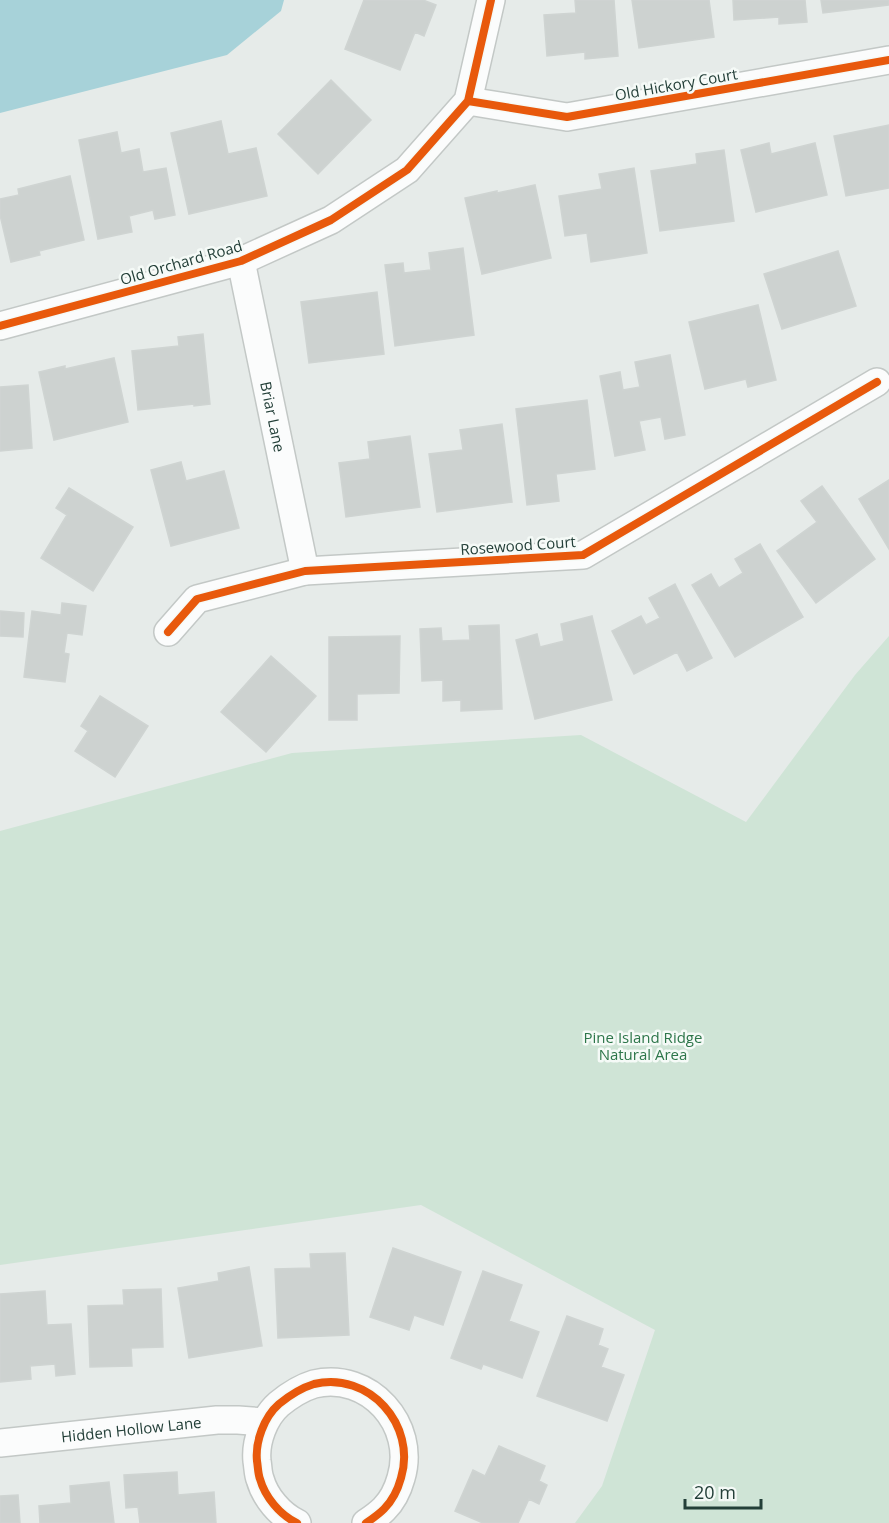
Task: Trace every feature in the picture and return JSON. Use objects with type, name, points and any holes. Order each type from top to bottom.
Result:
[{"type":"street","name":"Old Orchard Road","points":[[0,326],[241,261],[331,220],[407,170],[468,101],[491,0]]},
{"type":"street","name":"Old Hickory Court","points":[[468,101],[567,117],[889,60]]},
{"type":"street","name":"Briar Lane","points":[[241,261],[305,572]]},
{"type":"street","name":"Rosewood Court","points":[[168,632],[197,599],[305,572],[583,555],[877,382]]},
{"type":"street","points":[[297,1523],[289,1520],[271,1502],[259,1479],[256,1453],[264,1422],[275,1407],[293,1392],[315,1384],[339,1382],[362,1389],[381,1402],[396,1420],[404,1443],[405,1466],[398,1489],[385,1509],[366,1523]]},
{"type":"street","name":"Hidden Hollow Lane","points":[[0,1443],[217,1420],[264,1422]]},
{"type":"green space","name":"Pine Island Ridge Natural Area","points":[[889,636],[889,1523],[575,1523],[602,1486],[655,1330],[421,1205],[0,1265],[0,831],[292,753],[581,735],[746,822],[855,675]]},
{"type":"water","points":[[0,0],[284,0],[281,11],[227,55],[0,113]]},
{"type":"building","points":[[364,0],[423,0],[436,5],[424,36],[415,32],[400,70],[345,49]]},
{"type":"building","points":[[575,0],[614,0],[618,56],[585,59],[585,52],[547,56],[544,15],[576,13]]},
{"type":"building","points":[[632,0],[709,0],[714,37],[639,48]]},
{"type":"building","points":[[733,0],[805,0],[807,22],[779,24],[779,17],[734,20]]},
{"type":"building","points":[[821,0],[889,0],[889,5],[823,13]]},
{"type":"building","points":[[331,80],[371,120],[318,174],[278,134]]},
{"type":"building","points":[[221,121],[228,154],[256,148],[267,196],[189,214],[171,133]]},
{"type":"building","points":[[889,125],[889,188],[846,196],[834,136]]},
{"type":"building","points":[[117,132],[121,153],[139,149],[143,172],[166,168],[175,215],[155,219],[153,210],[129,216],[132,232],[98,239],[79,140]]},
{"type":"building","points":[[769,143],[771,154],[815,143],[827,195],[756,212],[741,150]]},
{"type":"building","points":[[724,150],[734,221],[660,231],[651,171],[697,164],[696,154]]},
{"type":"building","points":[[634,168],[647,253],[591,262],[587,233],[565,236],[559,196],[602,189],[599,174]]},
{"type":"building","points":[[70,176],[84,240],[39,251],[40,255],[11,262],[0,215],[0,199],[19,195],[18,189]]},
{"type":"building","points":[[535,185],[551,258],[482,274],[465,198]]},
{"type":"building","points":[[463,248],[474,335],[395,346],[385,265],[403,263],[404,273],[431,270],[429,253]]},
{"type":"building","points":[[838,251],[856,306],[782,329],[764,274]]},
{"type":"building","points":[[377,292],[384,354],[309,363],[301,302]]},
{"type":"building","points":[[758,305],[776,380],[748,387],[746,379],[705,389],[689,322]]},
{"type":"building","points":[[203,334],[210,404],[138,410],[132,351],[179,346],[178,337]]},
{"type":"building","points":[[670,355],[685,435],[665,439],[661,417],[639,421],[645,450],[615,456],[600,376],[620,372],[623,390],[640,387],[635,362]]},
{"type":"building","points":[[114,358],[128,422],[54,440],[39,372],[65,366],[65,369]]},
{"type":"building","points":[[28,385],[32,448],[0,451],[0,387]]},
{"type":"building","points":[[587,400],[595,469],[556,474],[559,501],[527,505],[516,409]]},
{"type":"building","points":[[502,424],[512,502],[437,512],[429,454],[463,450],[460,430]]},
{"type":"building","points":[[410,436],[420,507],[346,517],[339,463],[370,459],[368,442]]},
{"type":"building","points":[[181,462],[186,481],[224,471],[239,528],[171,546],[151,470]]},
{"type":"building","points":[[889,480],[889,549],[859,499]]},
{"type":"building","points":[[822,486],[875,559],[816,603],[777,551],[817,522],[801,501]]},
{"type":"building","points":[[69,488],[133,527],[93,591],[41,558],[67,515],[56,508]]},
{"type":"building","points":[[760,544],[803,617],[735,657],[692,585],[711,574],[719,588],[743,573],[735,559]]},
{"type":"building","points":[[675,584],[712,658],[687,671],[677,652],[634,674],[612,631],[641,616],[646,625],[660,618],[649,598]]},
{"type":"building","points":[[62,603],[86,606],[82,635],[67,633],[64,653],[69,654],[65,682],[24,677],[32,611],[61,615]]},
{"type":"building","points":[[0,611],[24,613],[23,637],[0,636]]},
{"type":"building","points":[[592,616],[612,700],[535,719],[516,640],[537,634],[540,647],[564,641],[561,624]]},
{"type":"building","points":[[499,625],[502,709],[461,711],[461,700],[443,701],[443,680],[422,681],[420,629],[441,628],[442,641],[470,640],[469,626]]},
{"type":"building","points":[[400,636],[399,693],[357,694],[357,720],[329,720],[329,637]]},
{"type":"building","points":[[271,656],[316,696],[266,752],[221,712]]},
{"type":"building","points":[[100,696],[148,726],[115,777],[75,751],[88,731],[81,726]]},
{"type":"building","points":[[393,1248],[461,1272],[443,1325],[414,1315],[409,1330],[370,1317]]},
{"type":"building","points":[[345,1253],[349,1335],[278,1338],[275,1269],[311,1268],[310,1254]]},
{"type":"building","points":[[249,1267],[262,1346],[189,1358],[178,1288],[219,1281],[218,1273]]},
{"type":"building","points":[[483,1271],[522,1285],[509,1321],[539,1332],[522,1378],[483,1364],[481,1369],[451,1358]]},
{"type":"building","points":[[161,1289],[163,1347],[131,1348],[132,1366],[90,1367],[88,1306],[124,1305],[123,1290]]},
{"type":"building","points":[[45,1291],[47,1325],[71,1324],[75,1374],[56,1376],[55,1364],[30,1366],[31,1379],[0,1382],[0,1294]]},
{"type":"building","points":[[567,1316],[603,1329],[598,1345],[608,1349],[601,1367],[624,1375],[607,1421],[537,1396]]},
{"type":"building","points":[[499,1446],[545,1466],[539,1481],[547,1485],[539,1504],[529,1499],[518,1523],[483,1523],[455,1511],[473,1470],[485,1476]]},
{"type":"building","points":[[177,1472],[178,1495],[214,1492],[216,1523],[140,1523],[138,1507],[126,1508],[124,1475]]},
{"type":"building","points":[[109,1482],[114,1523],[40,1523],[39,1506],[71,1503],[70,1486]]},
{"type":"building","points":[[18,1495],[20,1523],[0,1523],[0,1496]]},
{"type":"cycle path","points":[[0,326],[241,261],[331,220],[407,170],[468,101],[491,0]]},
{"type":"cycle path","points":[[468,101],[567,117],[889,60]]},
{"type":"cycle path","points":[[168,632],[197,599],[305,571],[583,555],[877,382]]},
{"type":"cycle path","points":[[297,1523],[279,1510],[269,1499],[262,1486],[257,1461],[259,1438],[269,1416],[283,1401],[314,1384],[334,1382],[353,1386],[370,1394],[384,1406],[395,1422],[402,1439],[404,1458],[398,1486],[387,1506],[366,1523]]}]
